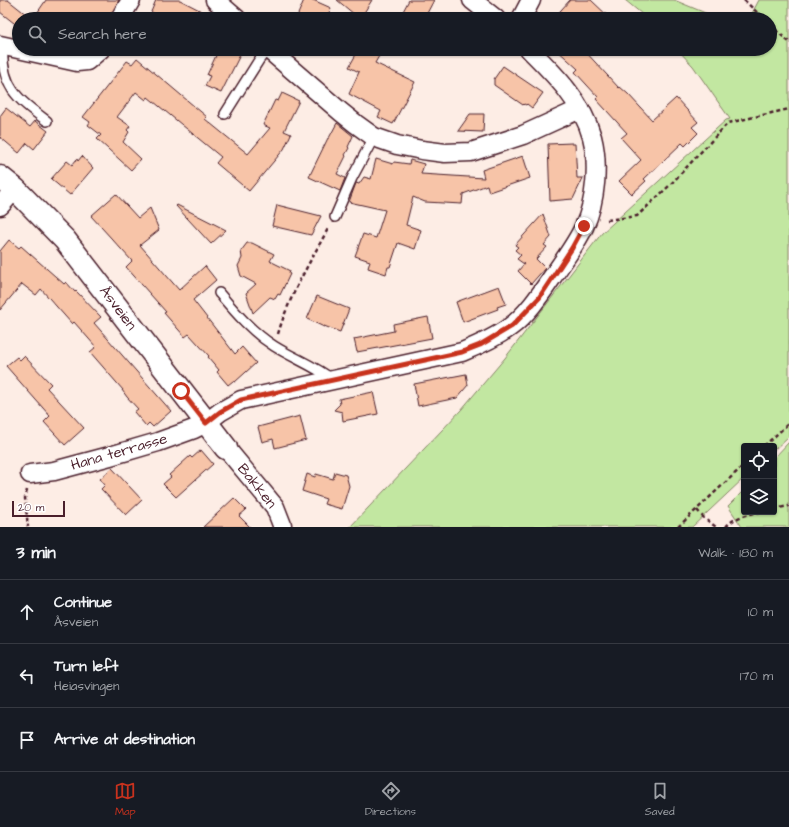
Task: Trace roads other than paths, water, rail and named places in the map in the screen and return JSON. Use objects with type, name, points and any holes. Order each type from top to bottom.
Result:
[{"type":"street","points":[[124,12],[131,0]]},
{"type":"street","points":[[215,0],[229,12]]},
{"type":"street","points":[[472,0],[487,12]]},
{"type":"street","points":[[525,12],[531,0]]},
{"type":"street","points":[[2,46],[12,48]]},
{"type":"street","points":[[49,56],[77,62],[87,61],[93,56]]},
{"type":"street","points":[[276,56],[341,112],[374,137],[397,145],[422,150],[445,153],[471,152],[523,135],[580,109]]},
{"type":"street","name":"Hana terrasse","points":[[30,474],[54,471],[158,442],[206,423],[220,412],[241,400],[462,352],[480,345],[512,326],[539,298],[572,248],[584,226],[595,191],[595,160],[592,138],[588,124],[566,88],[536,56]]},
{"type":"street","points":[[0,206],[8,183]]},
{"type":"street","name":"Åsveien","points":[[8,183],[66,240],[226,448]]},
{"type":"street","name":"Bakken","points":[[226,448],[275,507],[282,527]]},
{"type":"lane","points":[[2,46],[1,66],[4,80],[8,87],[19,100],[47,121]]},
{"type":"lane","points":[[225,114],[262,56]]},
{"type":"lane","points":[[335,217],[352,178],[374,137]]},
{"type":"lane","points":[[219,293],[257,334],[274,346],[333,380]]}]
